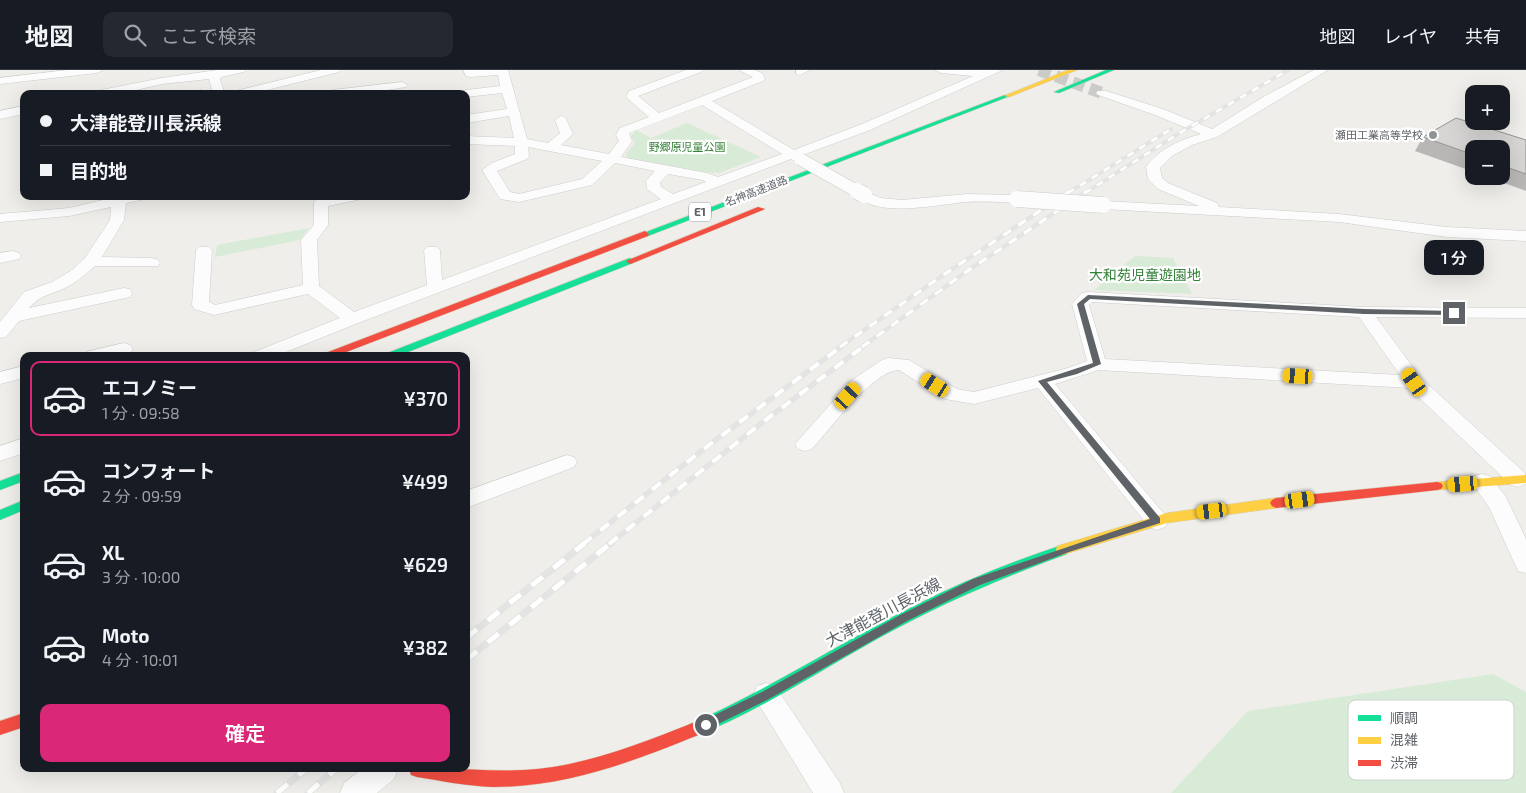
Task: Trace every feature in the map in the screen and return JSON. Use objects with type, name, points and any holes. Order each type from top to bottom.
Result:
[{"type":"main road","name":"名神高速道路","points":[[337,352],[1074,70]]},
{"type":"main road","points":[[1048,95],[1111,70]]},
{"type":"main road","points":[[820,186],[847,175]]},
{"type":"main road","name":"名神高速道路","points":[[399,352],[774,204]]},
{"type":"main road","points":[[0,486],[20,478]]},
{"type":"main road","name":"大津能登川長浜線","points":[[425,772],[439,777],[481,783],[530,783],[571,775],[626,758],[722,718],[856,643],[976,582],[1157,520],[1335,495],[1522,479]]},
{"type":"main road","points":[[0,515],[20,507]]},
{"type":"main road","points":[[0,728],[20,721]]},
{"type":"street","points":[[0,82],[23,75],[97,70]]},
{"type":"street","points":[[120,90],[162,81],[240,70]]},
{"type":"street","points":[[252,90],[334,70]]},
{"type":"street","points":[[469,70],[470,74],[502,70],[523,142],[522,156],[514,161],[496,165],[489,170],[505,196],[519,198],[587,182],[612,159],[626,141],[622,134],[624,131],[759,79],[758,75],[745,70]]},
{"type":"street","points":[[658,118],[632,97],[633,93],[697,70]]},
{"type":"street","points":[[941,70],[992,72]]},
{"type":"street","points":[[1220,211],[1211,205],[1163,186],[1155,178],[1153,167],[1167,153],[1187,142],[1213,134],[1268,99],[1322,70]]},
{"type":"street","points":[[270,352],[352,319],[671,199],[796,157],[992,72]]},
{"type":"street","points":[[218,90],[214,80],[221,73]]},
{"type":"street","points":[[364,90],[402,85]]},
{"type":"street","points":[[470,94],[506,89]]},
{"type":"street","points":[[1102,93],[1159,112],[1213,134]]},
{"type":"street","points":[[703,101],[874,201],[890,205],[964,198],[1017,199],[1103,206],[1339,218],[1447,232],[1526,236]]},
{"type":"street","points":[[0,115],[20,111]]},
{"type":"street","points":[[470,118],[513,112]]},
{"type":"street","points":[[551,147],[567,134],[562,120]]},
{"type":"street","points":[[470,140],[523,142],[707,177],[717,182]]},
{"type":"street","points":[[665,169],[652,181],[654,189],[671,199]]},
{"type":"street","points":[[0,218],[69,212],[123,200]]},
{"type":"street","points":[[336,200],[321,203],[321,225],[309,240],[312,288],[352,319]]},
{"type":"street","points":[[0,332],[30,296],[58,285],[78,273],[91,261],[117,220],[119,201]]},
{"type":"street","points":[[204,250],[200,306],[214,310],[312,288]]},
{"type":"street","points":[[432,250],[435,288]]},
{"type":"street","points":[[91,261],[152,263]]},
{"type":"street","points":[[13,317],[124,292]]},
{"type":"street","points":[[1097,364],[1080,304],[1088,297],[1364,312],[1526,314]]},
{"type":"street","points":[[1364,312],[1414,382],[1522,479]]},
{"type":"street","points":[[110,352],[124,349]]},
{"type":"street","points":[[805,444],[859,384],[888,364],[903,364],[952,395],[974,398],[1074,373],[1097,364],[1414,382]]},
{"type":"street","points":[[0,378],[20,373]]},
{"type":"street","points":[[1042,381],[1157,520]]},
{"type":"street","points":[[0,454],[20,446]]},
{"type":"street","points":[[470,498],[567,462]]},
{"type":"street","points":[[1482,482],[1498,503],[1526,564]]},
{"type":"street","points":[[766,695],[830,793]]},
{"type":"street","points":[[354,793],[380,772]]},
{"type":"green space","name":"野郷原児童公園","points":[[687,123],[761,157],[719,173],[701,172],[627,158],[626,153],[635,143],[631,136],[636,130],[651,138]]},
{"type":"green space","points":[[309,228],[300,240],[215,257],[217,245]]},
{"type":"green space","name":"大和苑児童遊園地","points":[[1135,256],[1173,258],[1192,294],[1094,290]]},
{"type":"green space","points":[[1493,674],[1526,692],[1526,793],[1171,793],[1248,711]]},
{"type":"building","points":[[1456,118],[1465,121],[1465,130],[1494,130],[1526,140],[1526,174],[1510,168],[1510,140],[1465,140],[1465,152],[1423,137]]},
{"type":"tunnel","points":[[1039,70],[1102,93]]},
{"type":"railway","points":[[1085,193],[1178,134],[1288,70]]},
{"type":"railway","points":[[1068,193],[1171,129]]},
{"type":"railway","points":[[840,347],[936,280],[1070,191]]},
{"type":"railway","points":[[862,347],[966,272],[1087,191]]},
{"type":"railway","points":[[583,544],[709,445],[842,346]]},
{"type":"railway","points":[[609,544],[763,422],[864,346]]},
{"type":"railway","points":[[470,635],[585,543]]},
{"type":"railway","points":[[470,657],[611,543]]},
{"type":"railway","points":[[277,793],[302,772]]},
{"type":"railway","points":[[308,793],[332,772]]},
{"type":"traffic: fast","points":[[1057,92],[1111,70]]},
{"type":"traffic: fast","points":[[645,234],[1007,96]]},
{"type":"traffic: fast","points":[[399,352],[630,261]]},
{"type":"traffic: fast","points":[[0,486],[20,478]]},
{"type":"traffic: fast","points":[[0,515],[20,507]]},
{"type":"traffic: fast","points":[[693,730],[746,706],[938,600],[1062,550]]},
{"type":"traffic: slow","points":[[1007,96],[1074,70]]},
{"type":"traffic: slow","points":[[1437,486],[1526,479]]},
{"type":"traffic: slow","points":[[1062,550],[1167,518],[1276,503]]},
{"type":"traffic: jam","points":[[630,261],[761,209]]},
{"type":"traffic: jam","points":[[337,352],[645,234]]},
{"type":"traffic: jam","points":[[1276,503],[1437,486]]},
{"type":"traffic: jam","points":[[0,728],[20,721]]},
{"type":"traffic: jam","points":[[433,772],[491,779],[525,778],[558,774],[624,756],[693,730]]},
{"type":"place","name":"瀬田工業高等学校","points":[[1433,135]]},
{"type":"route","points":[[706,725],[766,695],[856,643],[976,582],[1157,520],[1042,381],[1074,373],[1097,364],[1080,304],[1088,297],[1364,312],[1454,313]]}]
